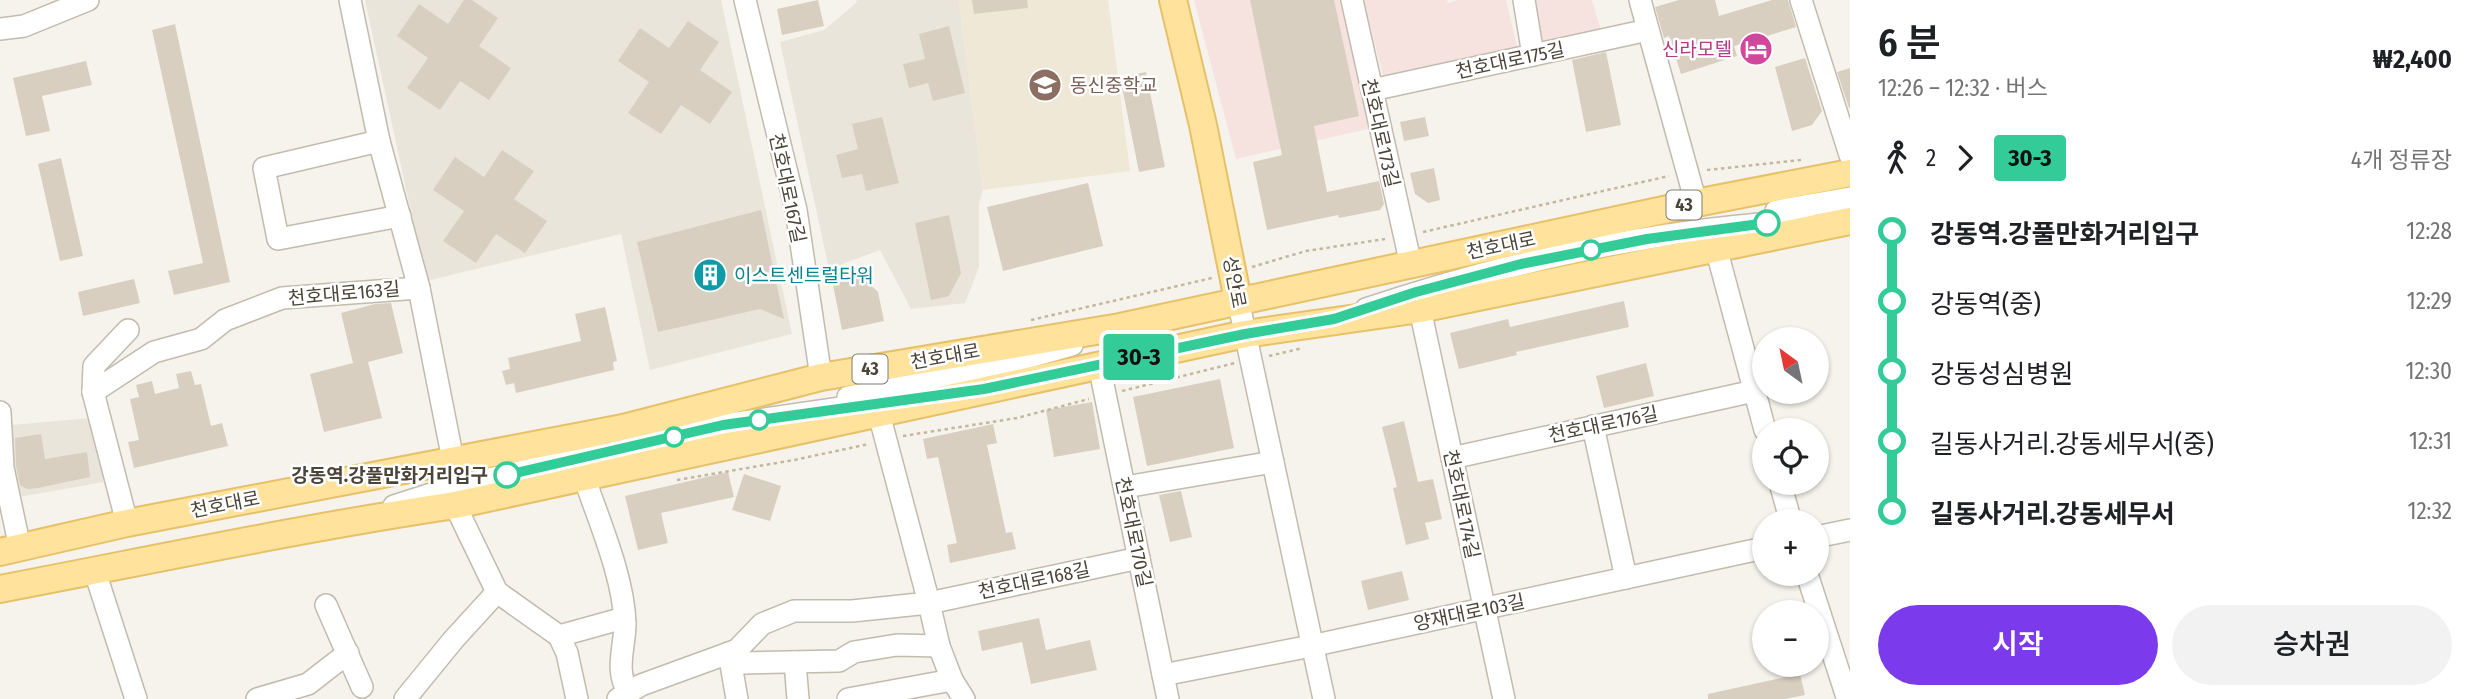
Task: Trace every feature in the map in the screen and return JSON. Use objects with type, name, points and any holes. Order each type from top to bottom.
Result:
[{"type":"main road","name":"성안로","points":[[1173,0],[1203,125],[1238,300]]},
{"type":"main road","name":"천호대로","points":[[10,550],[127,523],[623,428],[821,377],[1120,327],[1696,203],[1850,173]]},
{"type":"main road","name":"천호대로","points":[[0,589],[342,522],[455,505],[1245,334],[1334,319],[1420,309],[1850,220]]},
{"type":"main road","points":[[58,539],[73,548],[76,555],[71,570],[62,577]]},
{"type":"street","points":[[0,29],[24,26],[88,0]]},
{"type":"street","name":"천호대로163길","points":[[350,0],[379,141],[419,288],[453,460]]},
{"type":"street","name":"천호대로167길","points":[[745,0],[796,211],[821,377]]},
{"type":"street","name":"천호대로173길","points":[[1352,0],[1411,265]]},
{"type":"street","points":[[1524,0],[1533,55]]},
{"type":"street","points":[[1640,0],[1696,203]]},
{"type":"street","points":[[1801,0],[1850,155]]},
{"type":"street","name":"천호대로175길","points":[[1372,90],[1648,30]]},
{"type":"street","points":[[379,141],[264,168],[278,239],[400,216]]},
{"type":"street","points":[[1519,241],[1619,235],[1850,198]]},
{"type":"street","points":[[1334,319],[1416,292],[1521,264],[1647,239],[1767,223],[1850,220]]},
{"type":"street","points":[[1716,248],[1752,383]]},
{"type":"street","name":"천호대로163길","points":[[93,392],[154,352],[201,339],[225,320],[282,298],[419,288]]},
{"type":"street","name":"성안로","points":[[1238,300],[1324,699]]},
{"type":"street","name":"천호대로174길","points":[[1420,309],[1504,699]]},
{"type":"street","points":[[623,428],[746,414],[965,375],[1069,346],[1120,327]]},
{"type":"street","points":[[127,523],[93,392],[94,366],[128,330]]},
{"type":"street","name":"천호대로170길","points":[[1099,365],[1168,699]]},
{"type":"street","points":[[342,522],[450,488],[723,425],[984,389]]},
{"type":"street","name":"천호대로176길","points":[[1452,458],[1752,391]]},
{"type":"street","points":[[0,412],[10,550]]},
{"type":"street","points":[[879,414],[939,646],[952,680],[964,699]]},
{"type":"street","points":[[1593,426],[1626,578]]},
{"type":"street","points":[[1125,487],[1273,462]]},
{"type":"street","points":[[584,477],[620,586],[625,623],[621,668],[624,695]]},
{"type":"street","points":[[455,505],[497,593],[559,636],[577,699]]},
{"type":"street","points":[[1829,534],[1850,530]]},
{"type":"street","name":"양재대로103길","points":[[1311,646],[1752,551]]},
{"type":"street","name":"천호대로168길","points":[[624,695],[641,685],[737,650],[762,624],[794,611],[852,611],[929,603],[1139,558]]},
{"type":"street","points":[[94,572],[136,699]]},
{"type":"street","points":[[1811,586],[1847,697]]},
{"type":"street","points":[[405,699],[454,639],[497,593]]},
{"type":"street","points":[[326,605],[362,687]]},
{"type":"street","points":[[559,636],[620,619],[625,623]]},
{"type":"street","points":[[729,653],[743,663],[839,661],[854,652],[897,645],[939,646]]},
{"type":"street","points":[[1163,675],[1311,646]]},
{"type":"street","points":[[257,699],[308,684],[348,653]]},
{"type":"street","points":[[729,653],[737,699]]},
{"type":"street","points":[[795,662],[799,699]]},
{"type":"street","points":[[848,699],[891,695],[952,680]]},
{"type":"shaded area","points":[[365,0],[721,0],[792,334],[650,370],[621,234],[426,281]]},
{"type":"shaded area","points":[[857,0],[959,0],[983,190],[979,203],[979,267],[965,303],[911,309],[880,250],[829,269],[780,42],[824,30]]},
{"type":"shaded area","name":"동신중학교","points":[[959,0],[1108,0],[1130,171],[983,190]]},
{"type":"shaded area","points":[[1194,0],[1342,0],[1372,128],[1236,159]]},
{"type":"shaded area","points":[[1364,0],[1447,0],[1448,3],[1458,0],[1506,0],[1517,47],[1384,80]]},
{"type":"shaded area","points":[[1532,0],[1592,0],[1601,31],[1542,43]]},
{"type":"shaded area","points":[[90,418],[104,482],[2,500],[0,426]]},
{"type":"building","points":[[464,0],[472,0],[498,18],[479,46],[511,68],[489,100],[460,81],[440,110],[407,88],[428,58],[397,36],[419,4],[448,24]]},
{"type":"building","points":[[818,0],[824,26],[782,35],[777,9]]},
{"type":"building","points":[[972,0],[1027,0],[1028,8],[974,14]]},
{"type":"building","points":[[1250,0],[1334,0],[1359,116],[1314,126],[1327,192],[1379,181],[1384,204],[1380,210],[1339,218],[1338,215],[1267,230],[1253,162],[1282,155]]},
{"type":"building","points":[[1679,0],[1715,0],[1719,16],[1772,0],[1788,0],[1796,27],[1734,46],[1737,56],[1681,74],[1669,36],[1664,38],[1655,7]]},
{"type":"building","points":[[688,21],[719,42],[700,70],[732,92],[710,124],[681,105],[661,134],[628,113],[649,82],[618,61],[640,28],[669,48]]},
{"type":"building","points":[[175,24],[230,282],[174,295],[168,271],[203,263],[152,30]]},
{"type":"building","points":[[949,26],[965,93],[933,101],[928,83],[909,88],[903,64],[925,59],[919,34]]},
{"type":"building","points":[[1606,52],[1621,125],[1586,132],[1572,60]]},
{"type":"building","points":[[1805,58],[1822,111],[1812,125],[1792,131],[1775,67]]},
{"type":"building","points":[[86,61],[92,85],[42,96],[50,131],[26,136],[13,78]]},
{"type":"building","points":[[1850,68],[1850,108],[1849,108],[1837,72]]},
{"type":"building","points":[[1146,72],[1165,167],[1139,172],[1120,77]]},
{"type":"building","points":[[882,117],[899,183],[866,191],[862,174],[842,178],[836,155],[858,149],[852,124]]},
{"type":"building","points":[[1425,117],[1429,136],[1404,141],[1400,122]]},
{"type":"building","points":[[502,150],[534,171],[514,199],[547,221],[525,253],[496,234],[476,263],[443,241],[464,211],[433,190],[455,157],[484,177]]},
{"type":"building","points":[[61,158],[83,256],[60,261],[38,164]]},
{"type":"building","points":[[1434,168],[1440,200],[1428,203],[1415,194],[1410,173]]},
{"type":"building","points":[[1088,183],[1103,246],[1003,271],[987,207]]},
{"type":"building","name":"이스트센트럴타워","points":[[761,210],[784,319],[760,309],[658,332],[637,242]]},
{"type":"building","points":[[949,215],[961,273],[949,296],[931,300],[915,223]]},
{"type":"building","points":[[854,270],[878,292],[884,321],[842,330],[831,275]]},
{"type":"building","points":[[134,279],[140,303],[83,316],[78,292]]},
{"type":"building","points":[[1624,301],[1629,327],[1516,352],[1517,355],[1459,369],[1450,333],[1508,319],[1510,327]]},
{"type":"building","points":[[391,303],[403,353],[368,362],[382,418],[324,432],[310,374],[353,363],[341,313],[375,304]]},
{"type":"building","points":[[605,307],[617,361],[613,362],[614,370],[516,393],[514,383],[506,385],[502,371],[510,369],[508,358],[581,341],[575,314]]},
{"type":"building","points":[[1646,363],[1654,396],[1604,408],[1596,376]]},
{"type":"building","points":[[191,371],[195,385],[201,384],[211,426],[222,423],[228,446],[134,468],[128,442],[139,440],[130,399],[139,397],[136,385],[152,381],[155,394],[179,388],[176,374]]},
{"type":"building","points":[[1220,379],[1234,448],[1147,466],[1133,397]]},
{"type":"building","points":[[1092,402],[1100,449],[1054,457],[1046,410]]},
{"type":"building","points":[[1404,421],[1418,482],[1433,479],[1442,519],[1425,523],[1429,539],[1406,545],[1393,488],[1397,487],[1382,427]]},
{"type":"building","points":[[993,424],[997,443],[987,445],[1006,533],[1012,532],[1016,549],[950,563],[947,545],[957,543],[938,457],[927,459],[923,439]]},
{"type":"building","points":[[41,434],[45,459],[87,452],[90,477],[38,488],[27,489],[20,485],[15,438]]},
{"type":"building","points":[[728,472],[734,497],[661,513],[668,543],[638,550],[625,496]]},
{"type":"building","points":[[744,474],[781,486],[770,521],[732,510]]},
{"type":"building","points":[[1181,491],[1192,537],[1170,542],[1159,495]]},
{"type":"building","points":[[1402,571],[1409,600],[1368,610],[1361,581]]},
{"type":"building","points":[[1039,618],[1046,650],[1090,640],[1097,670],[1031,684],[1022,642],[982,651],[978,631]]},
{"type":"building","points":[[1786,677],[1801,677],[1805,695],[1785,699],[1708,699],[1708,694]]},
{"type":"bus line","name":"30-3","points":[[507,475],[723,425],[984,389],[1245,334],[1334,319],[1416,292],[1521,264],[1647,239],[1767,223]]},
{"type":"place","name":"신라모텔","points":[[1756,49]]},
{"type":"place","name":"동신중학교","points":[[1045,85]]},
{"type":"place","name":"이스트센트럴타워","points":[[710,275]]},
{"type":"place","name":"강동역.강풀만화거리입구","points":[[507,475]]}]
